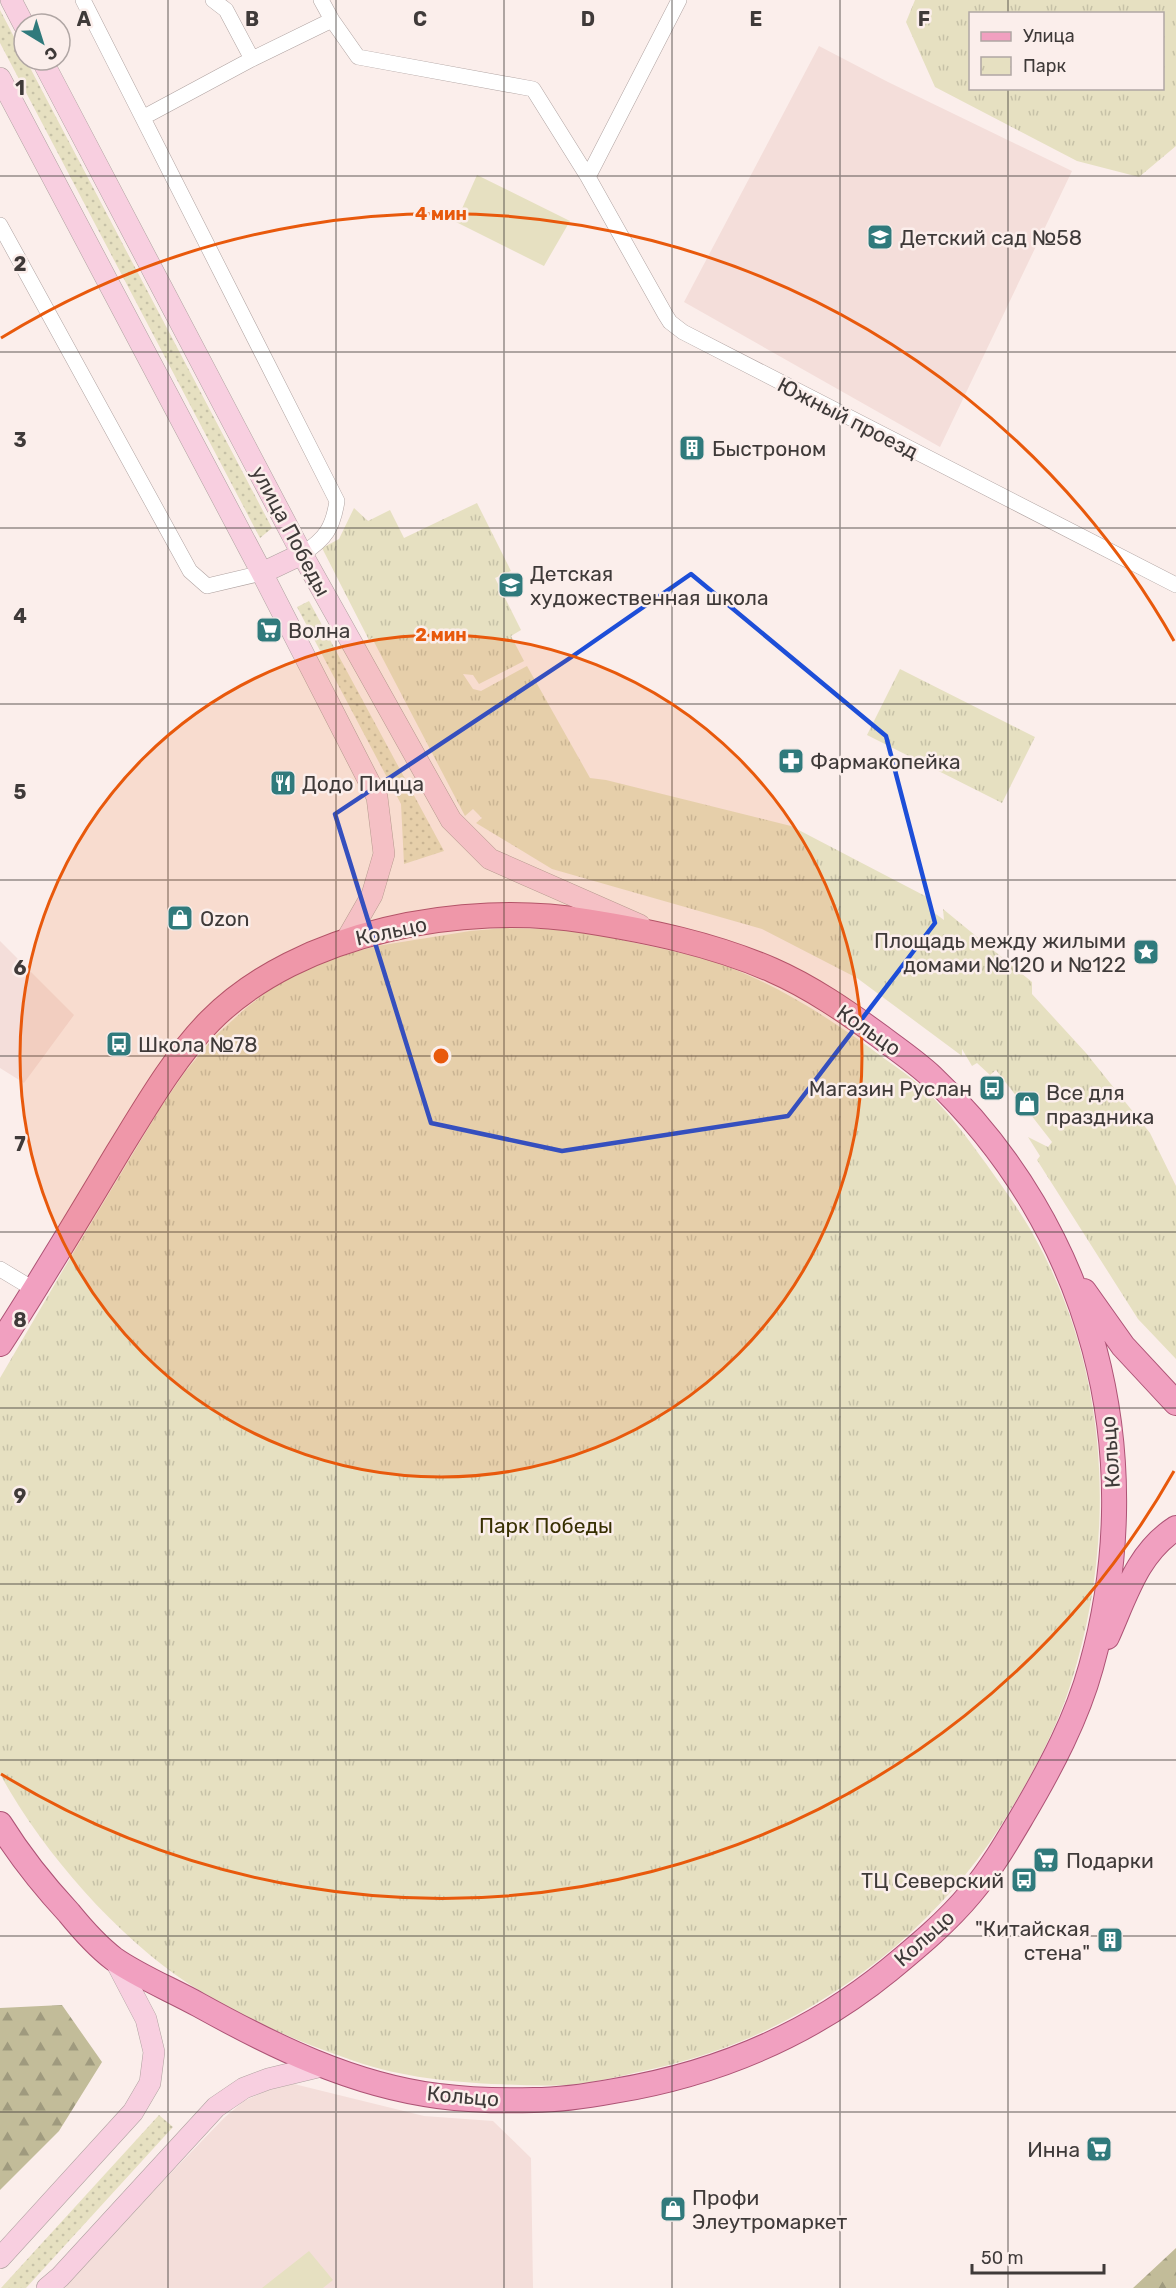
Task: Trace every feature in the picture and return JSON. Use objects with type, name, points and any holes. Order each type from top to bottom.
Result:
[{"type":"main road","name":"Кольцо","points":[[0,1344],[166,1077],[208,1022],[251,987],[316,951],[409,926],[496,915],[568,918],[657,932],[775,971],[855,1018],[926,1071],[964,1110],[1003,1156],[1029,1196],[1059,1251],[1096,1354],[1111,1424],[1114,1479],[1114,1532],[1105,1602],[1091,1668],[1055,1758],[999,1855],[971,1893],[929,1937],[863,1991],[827,2016],[797,2032],[721,2066],[668,2081],[547,2100],[442,2097],[399,2089],[322,2066],[258,2037],[114,1958],[84,1931],[48,1890],[16,1850],[0,1824]]},
{"type":"main road","points":[[1059,1251],[1123,1346],[1176,1403]]},
{"type":"main road","points":[[1091,1668],[1136,1571],[1155,1544],[1176,1528]]},
{"type":"street","points":[[0,225],[190,571],[207,586],[262,573],[317,545],[333,523],[338,501],[83,0]]},
{"type":"street","points":[[213,0],[226,10],[252,59]]},
{"type":"street","name":"Южный проезд","points":[[321,0],[358,57],[533,88],[588,177],[665,314],[670,322],[683,332],[706,346],[1176,585]]},
{"type":"street","points":[[588,177],[679,0]]},
{"type":"street","points":[[144,117],[252,59],[332,20]]},
{"type":"street","name":"улица Победы","points":[[48,72],[302,554],[451,820],[490,859],[657,932]]},
{"type":"street","points":[[0,78],[262,573],[377,797],[384,854],[372,895],[345,942]]},
{"type":"street","points":[[0,1269],[35,1290]]},
{"type":"street","points":[[0,2258],[133,2112],[150,2083],[154,2052],[146,2019],[114,1958]]},
{"type":"street","points":[[47,2288],[60,2277],[216,2107],[244,2088],[268,2079],[322,2066]]},
{"type":"highlighted area","points":[[691,574],[886,736],[935,923],[788,1116],[562,1151],[431,1123],[335,814],[570,658]]},
{"type":"shaded area","name":"Детский сад №58","points":[[819,46],[1072,171],[940,447],[684,302]]},
{"type":"shaded area","points":[[0,941],[74,1015],[24,1083],[0,1068]]},
{"type":"shaded area","points":[[294,2084],[424,2116],[493,2121],[531,2158],[533,2288],[60,2288],[224,2118],[244,2101],[270,2089]]},
{"type":"green space","points":[[915,0],[1176,0],[1176,146],[1139,177],[1077,161],[935,87],[906,22]]},
{"type":"green space","points":[[0,10],[12,33],[12,66],[0,43]]},
{"type":"green space","points":[[15,72],[32,72],[272,528],[260,538]]},
{"type":"green space","points":[[477,175],[570,221],[544,266],[456,222]]},
{"type":"green space","points":[[477,503],[511,571],[495,578],[521,630],[511,636],[524,661],[479,684],[473,675],[463,674],[473,689],[481,691],[527,666],[590,778],[791,826],[927,897],[929,909],[944,920],[943,909],[1032,982],[1032,994],[1086,1053],[1150,1133],[1176,1186],[1176,1359],[1138,1319],[1037,1160],[1040,1156],[1028,1137],[1048,1147],[1052,1142],[996,1070],[990,1075],[977,1063],[972,1066],[962,1049],[962,1056],[857,978],[762,929],[552,869],[476,823],[482,818],[473,809],[465,816],[372,638],[369,640],[322,548],[339,539],[354,508],[368,521],[390,510],[404,538]]},
{"type":"green space","points":[[309,601],[444,851],[404,864],[401,804],[297,607]]},
{"type":"green space","points":[[900,669],[1035,737],[1002,803],[867,735]]},
{"type":"green space","name":"Парк Победы","points":[[505,928],[586,932],[725,965],[775,988],[831,1021],[924,1089],[957,1126],[1012,1201],[1035,1238],[1060,1290],[1079,1344],[1091,1400],[1098,1456],[1100,1514],[1095,1571],[1086,1627],[1071,1683],[1057,1721],[1031,1775],[1000,1827],[968,1871],[932,1912],[893,1949],[849,1982],[803,2011],[754,2036],[704,2055],[652,2069],[588,2083],[546,2086],[454,2081],[418,2077],[382,2069],[305,2043],[226,2006],[189,1984],[162,1964],[108,1917],[59,1862],[37,1833],[0,1774],[0,1378],[63,1270],[161,1107],[185,1072],[213,1038],[277,984],[309,967],[377,946],[470,931]]},
{"type":"green space","points":[[62,2005],[102,2062],[59,2131],[0,2190],[0,2008]]},
{"type":"green space","points":[[159,2115],[173,2127],[26,2288],[1,2288]]},
{"type":"green space","points":[[1176,2248],[1176,2288],[1133,2288]]},
{"type":"green space","points":[[309,2251],[333,2280],[323,2288],[262,2288]]},
{"type":"place","name":"Детский сад №58","points":[[880,237]]},
{"type":"place","name":"Быстроном","points":[[692,448]]},
{"type":"place","name":"Детская художественная школа","points":[[511,585]]},
{"type":"place","name":"Волна","points":[[269,630]]},
{"type":"place","name":"Фармакопейка","points":[[791,761]]},
{"type":"place","name":"Додо Пицца","points":[[283,783]]},
{"type":"place","name":"Ozon","points":[[180,918]]},
{"type":"place","name":"Площадь между жилыми домами №120 и №122","points":[[1146,952]]},
{"type":"place","name":"Школа №78","points":[[119,1044]]},
{"type":"place","name":"Магазин Руслан","points":[[992,1088]]},
{"type":"place","name":"Все для праздника","points":[[1027,1104]]},
{"type":"place","name":"Подарки","points":[[1046,1860]]},
{"type":"place","name":"ТЦ Северский","points":[[1024,1880]]},
{"type":"place","name":"\"Китайская стена\"","points":[[1110,1940]]},
{"type":"place","name":"Инна","points":[[1099,2149]]},
{"type":"place","name":"Профи Элеутромаркет","points":[[673,2209]]}]
